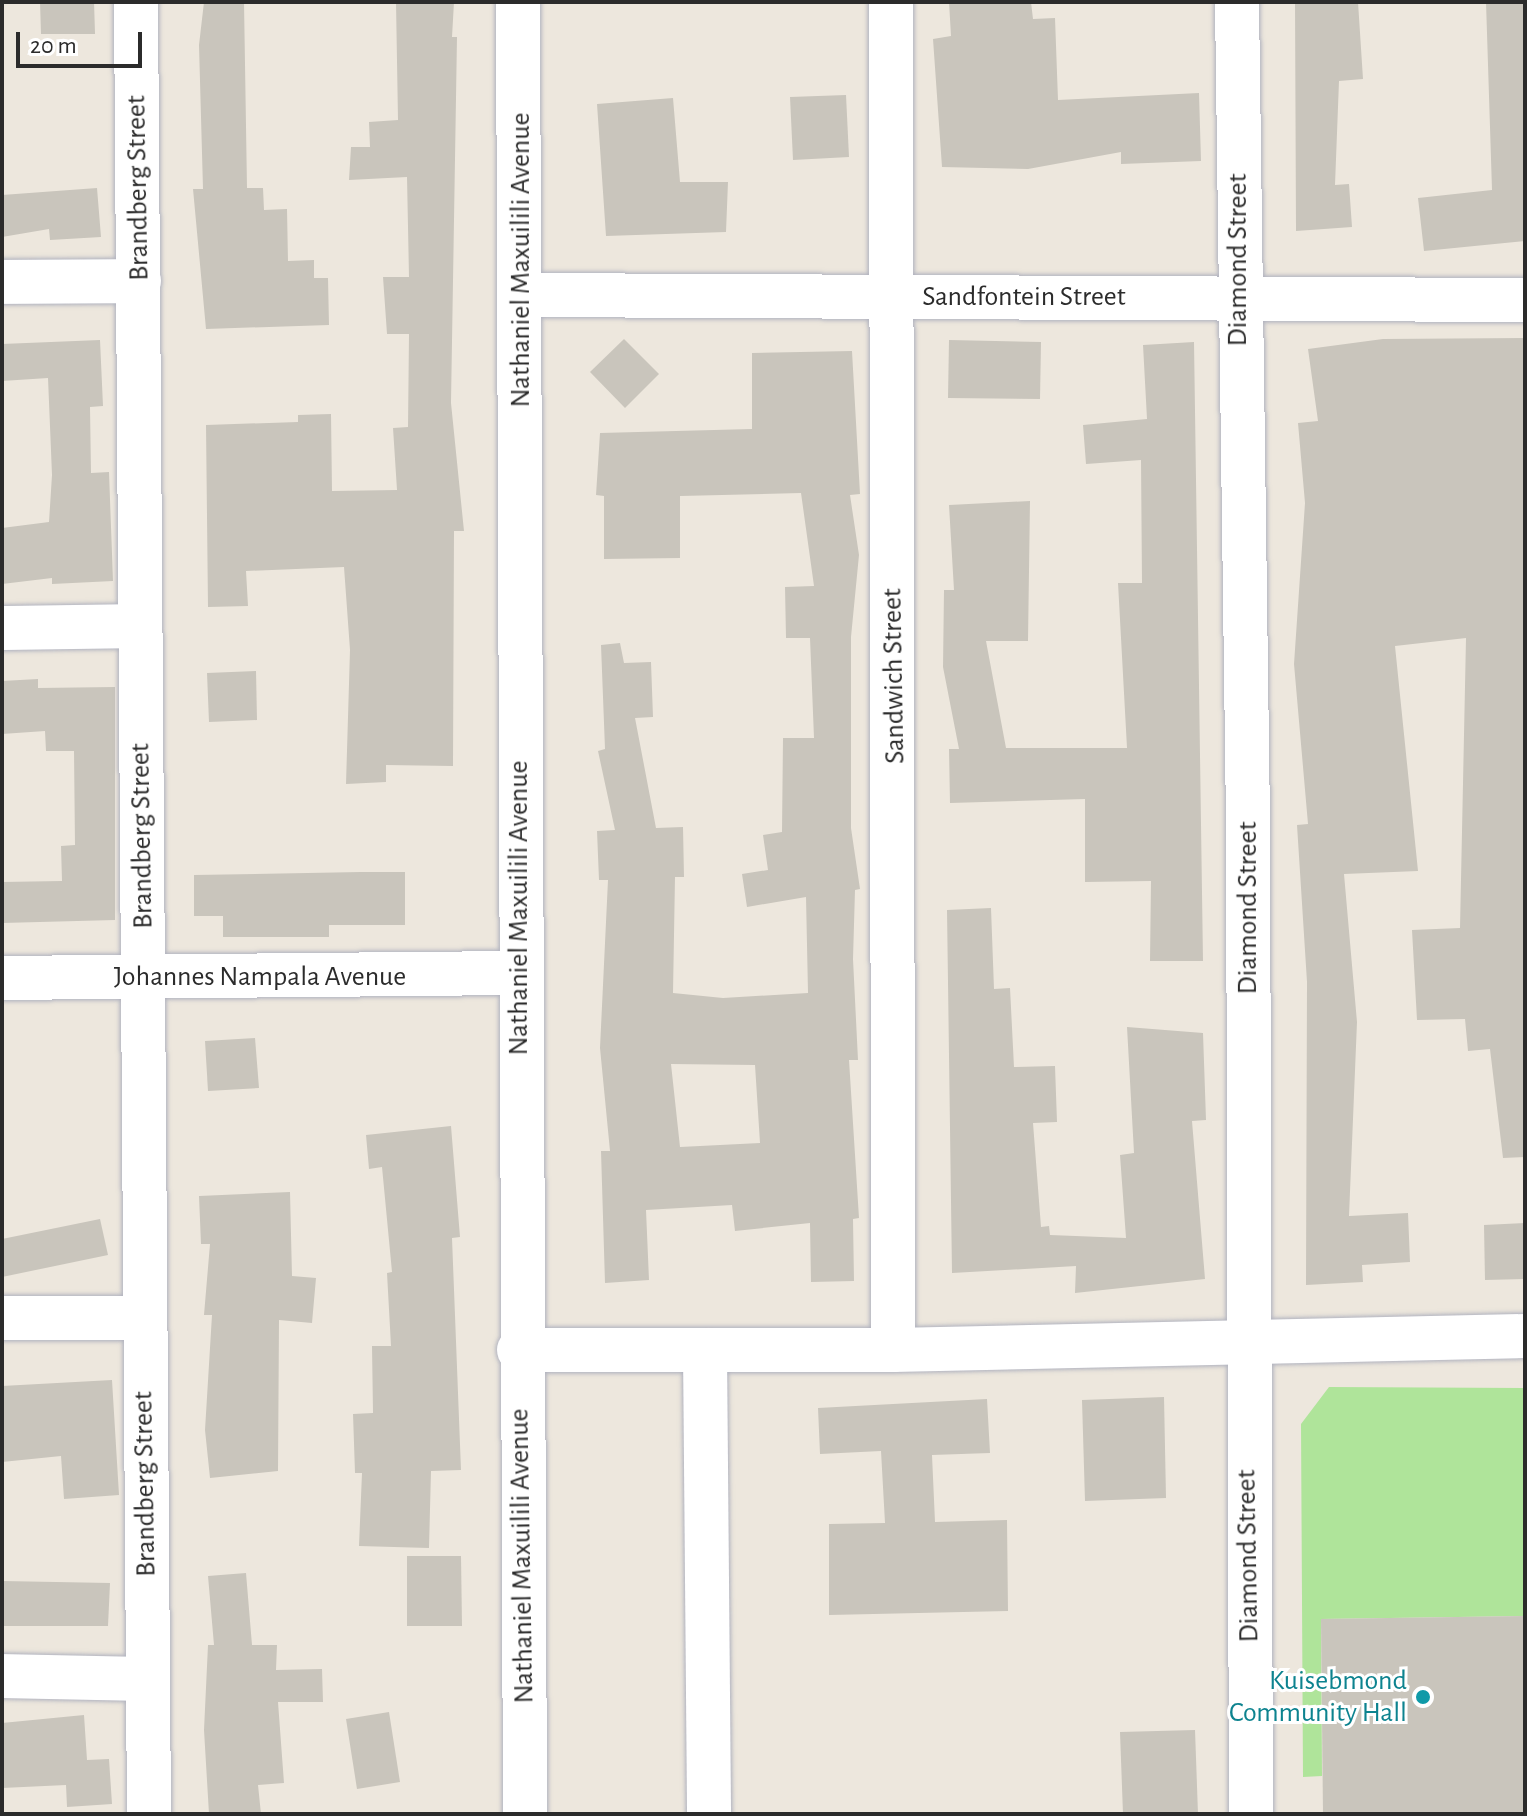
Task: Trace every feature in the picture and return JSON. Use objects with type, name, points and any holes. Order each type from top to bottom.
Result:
[{"type":"street","name":"Brandberg Street","points":[[136,2],[138,626],[145,976],[143,1318],[149,1814]]},
{"type":"street","name":"Nathaniel Maxuilili Avenue","points":[[518,2],[524,295],[518,973],[525,1814]]},
{"type":"street","name":"Sandwich Street","points":[[891,2],[889,297],[893,1350]]},
{"type":"street","name":"Diamond Street","points":[[1237,2],[1237,299],[1248,819],[1246,1342],[1251,1814]]},
{"type":"street","points":[[2,282],[139,281]]},
{"type":"street","name":"Sandfontein Street","points":[[524,295],[1525,300]]},
{"type":"street","points":[[2,628],[138,626]]},
{"type":"street","name":"Johannes Nampala Avenue","points":[[2,978],[518,973]]},
{"type":"street","points":[[2,1318],[143,1318]]},
{"type":"street","points":[[519,1350],[893,1350],[1525,1336]]},
{"type":"street","points":[[705,1350],[709,1814]]},
{"type":"street","points":[[2,1676],[147,1679]]},
{"type":"green space","points":[[1329,1387],[1525,1388],[1525,1616],[1321,1619],[1322,1776],[1303,1777],[1301,1424]]},
{"type":"building","points":[[40,2],[94,2],[95,34],[41,34]]},
{"type":"building","points":[[204,2],[244,2],[247,188],[263,188],[264,210],[287,209],[288,261],[314,260],[314,278],[328,278],[329,325],[206,329],[193,189],[203,189],[199,45]]},
{"type":"building","points":[[396,2],[454,2],[452,37],[457,37],[451,403],[464,531],[454,531],[453,766],[386,765],[386,782],[346,784],[350,650],[344,567],[246,571],[248,606],[208,607],[206,425],[298,422],[298,415],[331,414],[332,491],[397,490],[393,428],[408,427],[409,334],[387,334],[383,277],[409,277],[407,177],[349,180],[351,147],[370,147],[369,122],[398,120]]},
{"type":"building","points":[[949,2],[1031,2],[1033,19],[1055,18],[1058,100],[1199,93],[1201,161],[1121,164],[1121,152],[1028,169],[942,167],[933,39],[951,36]]},
{"type":"building","points":[[1295,2],[1358,2],[1363,79],[1339,81],[1335,185],[1349,184],[1352,227],[1296,231]]},
{"type":"building","points":[[1486,2],[1525,2],[1525,241],[1424,251],[1418,198],[1492,190]]},
{"type":"building","points":[[846,95],[849,157],[793,160],[790,97]]},
{"type":"building","points":[[673,98],[680,182],[728,182],[726,232],[606,236],[597,104]]},
{"type":"building","points":[[97,188],[101,237],[50,240],[49,229],[2,237],[2,195]]},
{"type":"building","points":[[1524,338],[1525,1157],[1503,1158],[1490,1049],[1468,1051],[1465,1019],[1417,1020],[1412,930],[1460,928],[1466,638],[1395,646],[1418,871],[1344,874],[1357,1022],[1349,1216],[1408,1213],[1410,1262],[1362,1265],[1363,1282],[1306,1285],[1307,982],[1297,825],[1308,824],[1294,664],[1305,503],[1298,423],[1318,421],[1308,349],[1383,339]]},
{"type":"building","points":[[624,339],[659,374],[625,408],[590,372]]},
{"type":"building","points":[[100,340],[103,406],[90,407],[91,473],[109,472],[113,581],[52,584],[52,578],[2,584],[2,528],[49,522],[52,475],[48,378],[2,381],[2,344]]},
{"type":"building","points":[[949,340],[1041,342],[1040,399],[948,398]]},
{"type":"building","points":[[1194,342],[1203,961],[1150,961],[1151,881],[1085,882],[1085,799],[950,803],[949,749],[959,749],[943,667],[944,590],[954,590],[949,505],[1030,501],[1028,641],[986,641],[1006,748],[1127,748],[1118,583],[1142,583],[1141,460],[1086,464],[1083,425],[1147,419],[1143,345]]},
{"type":"building","points":[[852,351],[860,494],[850,495],[859,555],[851,637],[851,828],[860,889],[855,890],[853,959],[858,1060],[849,1060],[859,1218],[853,1219],[854,1281],[811,1282],[810,1223],[735,1231],[732,1205],[646,1210],[649,1280],[605,1283],[601,1151],[610,1151],[600,1048],[608,880],[599,880],[597,831],[615,830],[598,751],[605,749],[601,645],[620,643],[624,663],[651,662],[653,717],[635,718],[656,828],[683,827],[684,877],[675,877],[673,993],[723,998],[808,993],[806,897],[747,907],[742,874],[768,870],[763,835],[782,832],[783,738],[814,738],[810,638],[786,638],[785,587],[814,586],[801,493],[680,496],[680,558],[604,559],[604,496],[596,495],[600,433],[752,429],[752,353]],"holes":[[[671,1064],[755,1065],[760,1143],[680,1147]]]},
{"type":"building","points":[[256,671],[257,720],[209,722],[207,673]]},
{"type":"building","points":[[38,679],[38,688],[115,687],[115,920],[2,923],[2,882],[62,881],[61,846],[75,845],[74,751],[46,751],[45,731],[2,734],[2,681]]},
{"type":"building","points":[[405,872],[405,925],[329,925],[329,937],[223,937],[223,916],[194,916],[194,875]]},
{"type":"building","points":[[991,908],[994,989],[1010,988],[1014,1067],[1055,1066],[1057,1122],[1033,1123],[1041,1227],[1049,1226],[1050,1235],[1126,1238],[1120,1155],[1134,1153],[1127,1027],[1203,1033],[1206,1120],[1192,1121],[1205,1279],[1075,1293],[1076,1266],[952,1273],[947,910]]},
{"type":"building","points":[[255,1038],[259,1088],[208,1091],[205,1041]]},
{"type":"building","points":[[451,1126],[460,1237],[452,1238],[461,1470],[431,1471],[429,1548],[359,1546],[362,1473],[355,1473],[353,1414],[373,1413],[372,1346],[391,1346],[387,1273],[392,1272],[382,1167],[369,1169],[366,1135]]},
{"type":"building","points":[[290,1192],[292,1276],[316,1278],[312,1323],[279,1320],[278,1471],[210,1478],[205,1430],[212,1315],[204,1315],[210,1244],[201,1244],[199,1196]]},
{"type":"building","points":[[100,1219],[108,1255],[2,1277],[2,1239]]},
{"type":"building","points":[[1525,1223],[1525,1279],[1485,1280],[1484,1225]]},
{"type":"building","points":[[112,1380],[119,1495],[64,1499],[61,1456],[2,1462],[2,1386]]},
{"type":"building","points":[[1164,1397],[1166,1498],[1085,1501],[1082,1400]]},
{"type":"building","points":[[987,1399],[990,1453],[932,1455],[935,1522],[1007,1520],[1008,1611],[829,1615],[829,1524],[885,1523],[881,1451],[820,1454],[818,1408]]},
{"type":"building","points":[[407,1556],[461,1556],[462,1626],[407,1626]]},
{"type":"building","points":[[246,1573],[252,1645],[277,1645],[276,1670],[322,1669],[323,1702],[278,1702],[284,1783],[258,1785],[261,1814],[209,1814],[204,1730],[208,1645],[214,1645],[208,1576]]},
{"type":"building","points":[[2,1581],[110,1583],[108,1626],[2,1626]]},
{"type":"building","name":"Kuisebmond Community Hall","points":[[1525,1616],[1525,1814],[1323,1814],[1321,1619]]},
{"type":"building","points":[[389,1712],[400,1782],[357,1789],[346,1719]]},
{"type":"building","points":[[84,1715],[87,1760],[109,1759],[112,1804],[67,1807],[66,1785],[2,1788],[2,1723]]},
{"type":"building","points":[[1195,1730],[1198,1814],[1123,1814],[1120,1732]]},
{"type":"place","name":"Kuisebmond Community Hall","points":[[1423,1697]]}]
